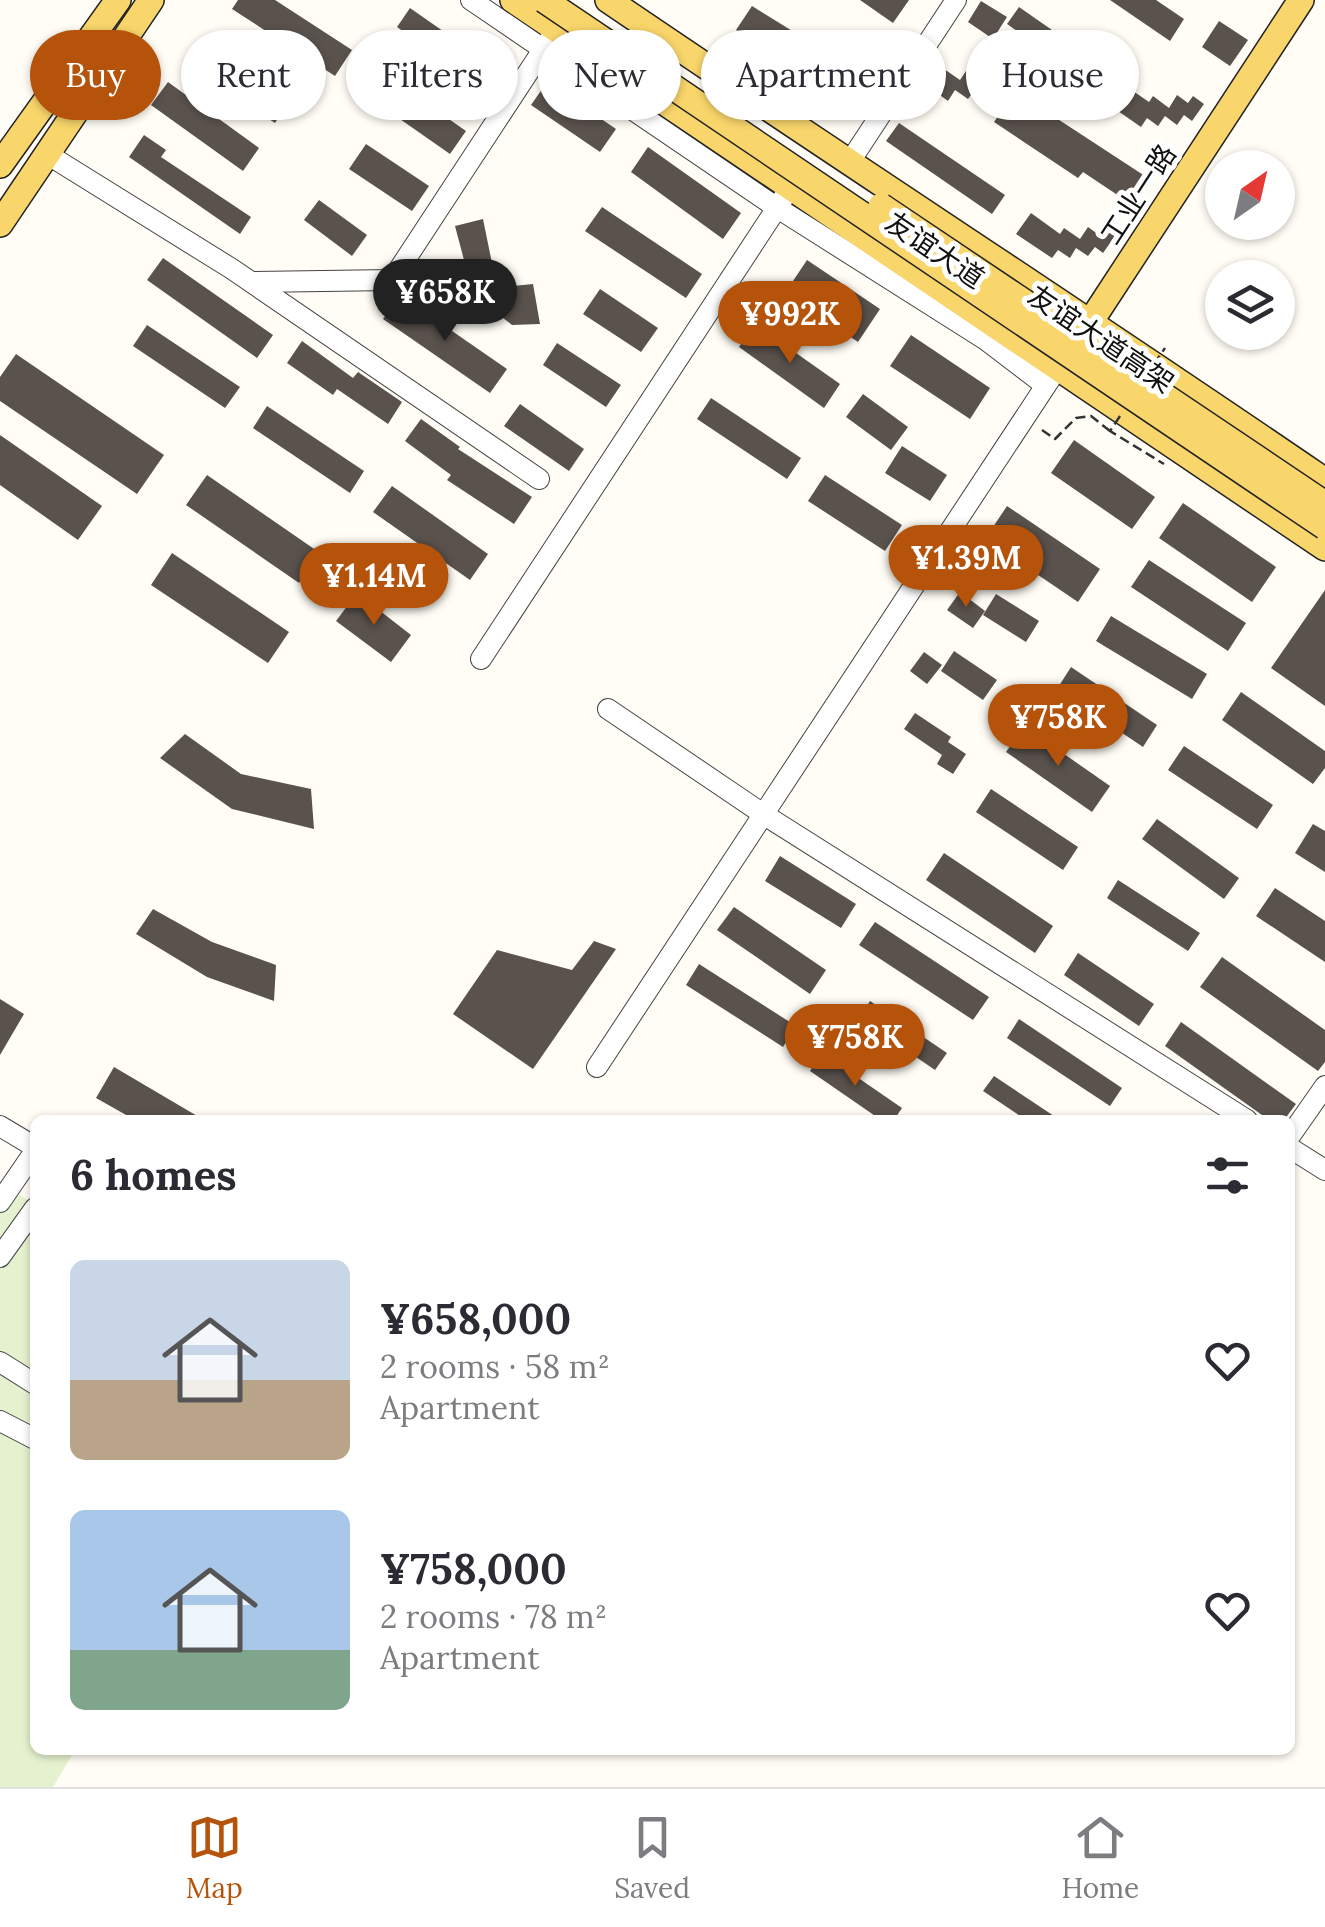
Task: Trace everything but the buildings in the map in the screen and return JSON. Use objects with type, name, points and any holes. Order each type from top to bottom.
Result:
[{"type":"main road","points":[[0,166],[118,0]]},
{"type":"main road","points":[[0,224],[151,0]]},
{"type":"main road","name":"友谊大道","points":[[513,0],[541,30]]},
{"type":"main road","name":"友谊大道高架","points":[[544,0],[1325,527]]},
{"type":"main road","name":"友谊大道高架","points":[[569,0],[1325,504]]},
{"type":"main road","name":"友谊大道","points":[[608,0],[1325,481]]},
{"type":"main road","name":"工业一路","points":[[1091,321],[1301,0]]},
{"type":"main road","name":"友谊大道","points":[[668,120],[1051,376],[1325,548]]},
{"type":"street","points":[[471,0],[538,34]]},
{"type":"street","points":[[849,164],[956,0]]},
{"type":"street","points":[[252,282],[392,280],[538,58]]},
{"type":"street","points":[[47,154],[252,282],[538,479]]},
{"type":"street","points":[[481,659],[783,198]]},
{"type":"street","points":[[597,1067],[1091,321]]},
{"type":"street","points":[[608,709],[763,814],[1239,1115]]},
{"type":"street","points":[[1295,1129],[1325,1086]]},
{"type":"street","points":[[0,1126],[30,1146]]},
{"type":"street","points":[[1295,1151],[1325,1170]]},
{"type":"street","points":[[0,1202],[30,1157]]},
{"type":"street","points":[[0,1257],[30,1215]]},
{"type":"street","points":[[0,1362],[30,1381]]},
{"type":"street","points":[[0,1422],[30,1436]]},
{"type":"path","points":[[1055,439],[1076,418],[1090,416],[1110,430]]},
{"type":"green space","points":[[0,1184],[30,1201],[30,1755],[72,1755],[53,1787],[0,1787]]}]
